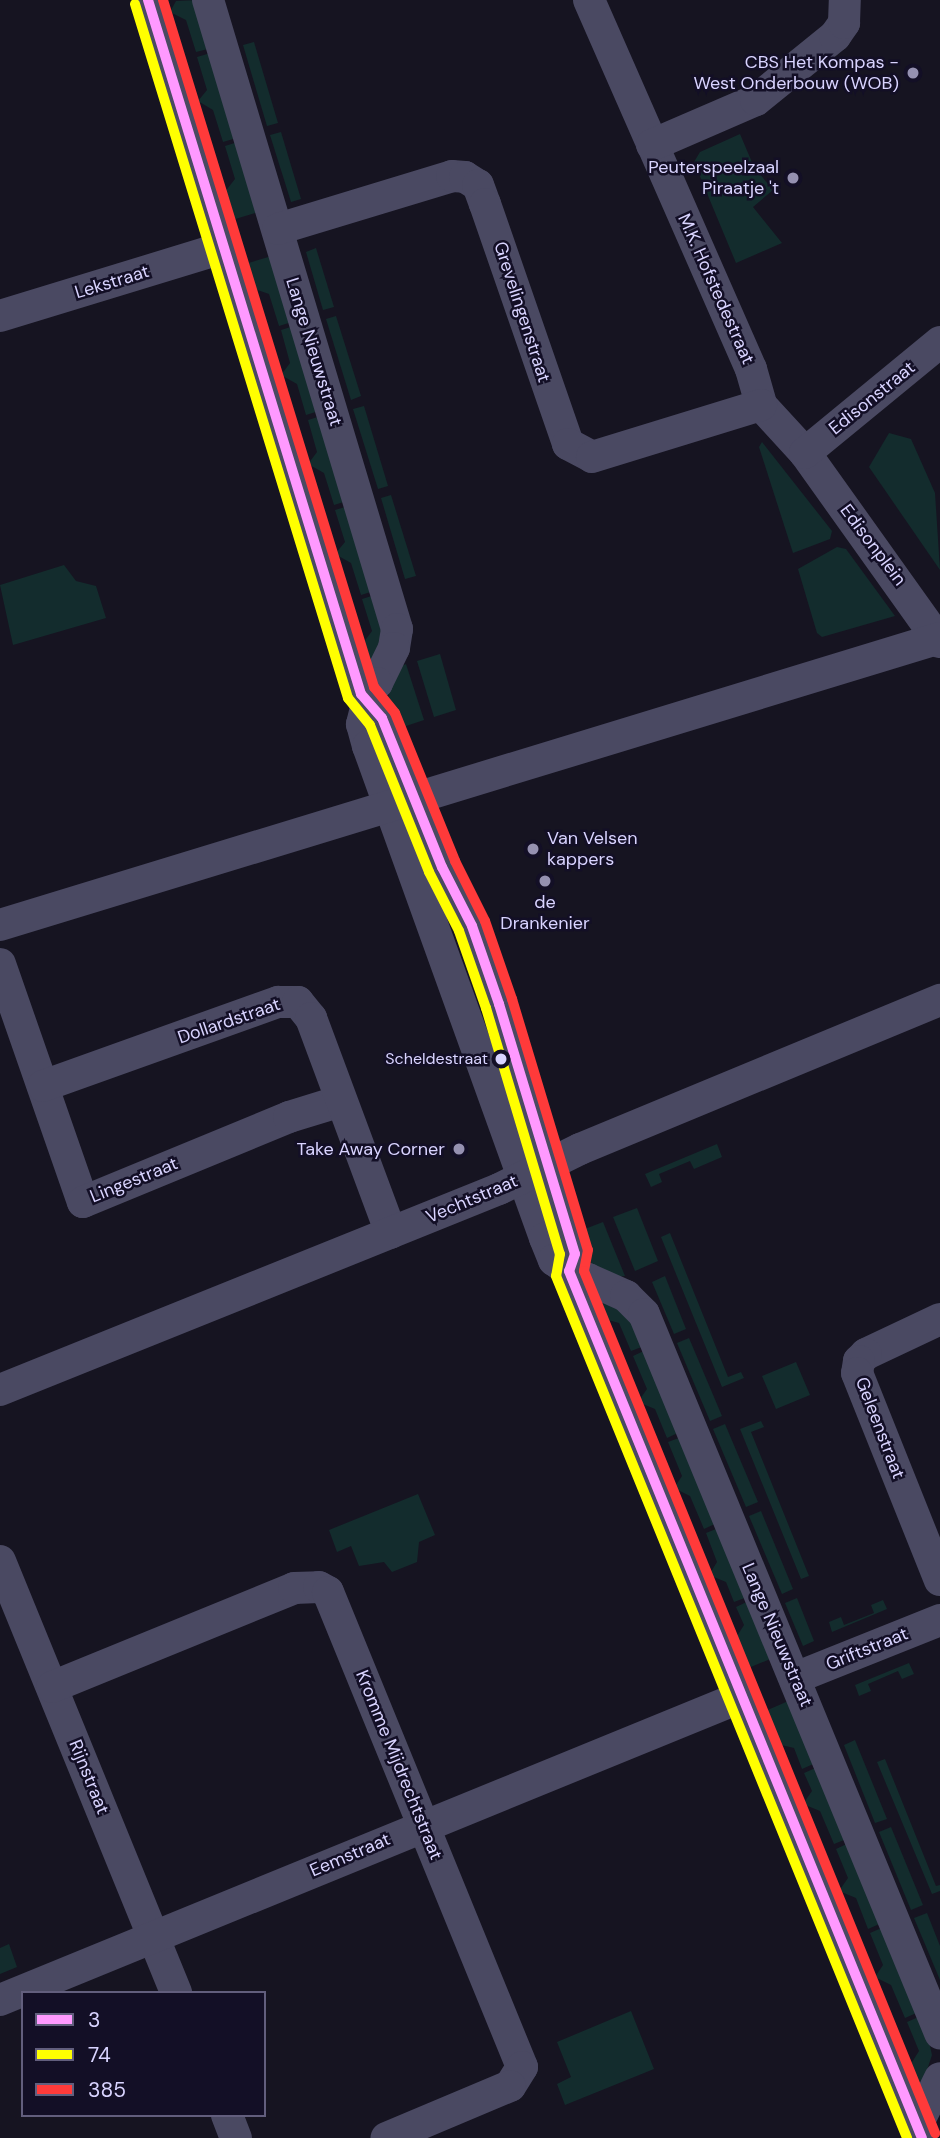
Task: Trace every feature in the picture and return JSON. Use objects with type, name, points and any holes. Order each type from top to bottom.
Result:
[{"type":"street","points":[[148,0],[364,699],[382,718],[401,802],[472,926],[535,1172],[554,1260],[571,1278],[920,2131]]},
{"type":"street","name":"Lange Nieuwstraat","points":[[208,0],[397,629],[394,648],[377,683],[364,699]]},
{"type":"street","name":"M.K. Hofstedestraat","points":[[589,0],[751,369],[761,405],[805,453]]},
{"type":"street","points":[[652,145],[755,100],[835,36],[844,23],[845,0]]},
{"type":"street","name":"Grevelingenstraat","points":[[278,229],[452,176],[465,177],[478,185],[568,444],[592,457],[761,405]]},
{"type":"street","name":"Lekstraat","points":[[0,316],[223,248]]},
{"type":"street","name":"Edisonstraat","points":[[805,453],[940,342]]},
{"type":"street","name":"Edisonplein","points":[[805,453],[939,639]]},
{"type":"street","points":[[0,925],[939,639]]},
{"type":"street","name":"Lingestraat","points":[[0,964],[83,1202],[289,1117],[341,1101]]},
{"type":"street","name":"Dollardstraat","points":[[43,1086],[288,1000],[306,1009],[391,1233]]},
{"type":"street","name":"Vechtstraat","points":[[0,1390],[391,1233],[940,1000]]},
{"type":"street","name":"Lange Nieuwstraat","points":[[571,1278],[588,1279],[626,1296],[644,1314],[940,2033]]},
{"type":"street","name":"Geleenstraat","points":[[940,1319],[866,1353],[859,1361],[858,1373],[940,1580]]},
{"type":"street","name":"Rijnstraat","points":[[0,1561],[175,1991]]},
{"type":"street","name":"Kromme Mijdrechtstraat","points":[[52,1687],[294,1588],[319,1587],[332,1601],[522,2067],[510,2086],[386,2138]]},
{"type":"street","name":"Griftstraat","points":[[795,1678],[940,1619]]},
{"type":"street","name":"Eemstraat","points":[[22,1991],[422,1825],[741,1697]]},
{"type":"street","name":"Eemstraat","points":[[0,2000],[21,1991]]},
{"type":"street","points":[[920,2131],[940,2078]]},
{"type":"street","points":[[228,2117],[236,2138]]},
{"type":"green space","points":[[198,0],[212,48],[196,52],[186,20],[170,12],[176,1]]},
{"type":"green space","points":[[254,42],[278,123],[267,126],[243,45]]},
{"type":"green space","points":[[214,52],[240,137],[223,142],[213,110],[198,101],[207,90],[197,57]]},
{"type":"green space","points":[[281,132],[301,199],[291,202],[270,135]]},
{"type":"green space","points":[[740,134],[754,167],[773,190],[753,207],[782,243],[736,263],[694,162],[700,152]]},
{"type":"green space","points":[[241,141],[262,211],[232,220],[224,193],[235,179],[225,146]]},
{"type":"green space","points":[[316,248],[334,307],[323,310],[306,252]]},
{"type":"green space","points":[[275,255],[295,321],[279,326],[269,294],[252,288],[245,264]]},
{"type":"green space","points":[[336,316],[361,396],[351,400],[326,319]]},
{"type":"green space","points":[[297,325],[322,410],[306,415],[297,384],[281,375],[290,363],[281,330]]},
{"type":"green space","points":[[364,406],[388,486],[378,489],[353,409]]},
{"type":"green space","points":[[324,415],[350,500],[334,505],[324,473],[308,464],[317,452],[308,420]]},
{"type":"green space","points":[[889,433],[911,439],[935,493],[940,570],[869,467]]},
{"type":"green space","points":[[762,442],[832,531],[830,539],[793,553],[759,447]]},
{"type":"green space","points":[[391,495],[416,576],[405,579],[381,498]]},
{"type":"green space","points":[[352,505],[377,590],[361,595],[351,563],[335,554],[345,542],[335,510]]},
{"type":"green space","points":[[837,547],[846,549],[895,616],[822,637],[817,633],[798,569]]},
{"type":"green space","points":[[64,565],[76,581],[96,586],[106,618],[13,645],[0,585]]},
{"type":"green space","points":[[378,594],[385,629],[370,665],[361,646],[372,631],[362,599]]},
{"type":"green space","points":[[440,654],[456,710],[434,717],[417,661]]},
{"type":"green space","points":[[406,664],[424,720],[397,729],[387,700],[398,668]]},
{"type":"green space","points":[[717,1144],[722,1157],[694,1169],[690,1161],[659,1174],[662,1182],[651,1187],[645,1174]]},
{"type":"green space","points":[[637,1208],[658,1261],[635,1271],[613,1217]]},
{"type":"green space","points":[[603,1222],[625,1276],[614,1277],[588,1262],[577,1232]]},
{"type":"green space","points":[[670,1233],[728,1377],[741,1372],[744,1378],[722,1387],[661,1237]]},
{"type":"green space","points":[[665,1276],[686,1329],[674,1334],[652,1282]]},
{"type":"green space","points":[[602,1301],[629,1315],[647,1345],[631,1351],[619,1323],[601,1318],[597,1302]]},
{"type":"green space","points":[[689,1338],[722,1416],[710,1421],[677,1343]]},
{"type":"green space","points":[[648,1349],[682,1431],[667,1438],[655,1409],[638,1402],[647,1389],[633,1356]]},
{"type":"green space","points":[[796,1362],[810,1395],[776,1409],[762,1376]]},
{"type":"green space","points":[[761,1421],[764,1427],[751,1432],[809,1576],[801,1579],[740,1429]]},
{"type":"green space","points":[[725,1424],[758,1502],[746,1507],[713,1429]]},
{"type":"green space","points":[[684,1436],[719,1522],[704,1529],[690,1496],[674,1488],[682,1476],[668,1442]]},
{"type":"green space","points":[[418,1494],[435,1535],[419,1542],[417,1562],[392,1572],[384,1562],[359,1566],[351,1546],[337,1552],[329,1530]]},
{"type":"green space","points":[[761,1511],[793,1589],[782,1594],[749,1516]]},
{"type":"green space","points":[[721,1527],[750,1596],[734,1602],[726,1582],[709,1575],[717,1562],[706,1533]]},
{"type":"green space","points":[[797,1598],[814,1641],[803,1646],[785,1603]]},
{"type":"green space","points":[[751,1600],[775,1657],[746,1669],[734,1641],[744,1625],[736,1607]]},
{"type":"green space","points":[[883,1600],[887,1609],[832,1632],[829,1622],[841,1617],[844,1625],[874,1613],[871,1605]]},
{"type":"green space","points":[[909,1663],[914,1674],[902,1679],[898,1671],[868,1684],[871,1691],[859,1696],[855,1685]]},
{"type":"green space","points":[[793,1699],[818,1762],[802,1769],[794,1748],[777,1744],[763,1712]]},
{"type":"green space","points":[[855,1740],[887,1819],[875,1823],[844,1745]]},
{"type":"green space","points":[[885,1759],[936,1886],[940,1885],[940,1891],[932,1894],[877,1762]]},
{"type":"green space","points":[[820,1766],[849,1838],[834,1844],[820,1811],[803,1804],[812,1791],[804,1773]]},
{"type":"green space","points":[[891,1827],[923,1905],[911,1910],[879,1832]]},
{"type":"green space","points":[[851,1842],[884,1922],[868,1929],[856,1898],[839,1891],[848,1878],[836,1849]]},
{"type":"green space","points":[[927,1913],[940,1946],[940,1980],[914,1918]]},
{"type":"green space","points":[[886,1926],[921,2011],[905,2018],[891,1985],[875,1977],[883,1965],[870,1933]]},
{"type":"green space","points":[[9,1944],[17,1967],[0,1974],[0,1948]]},
{"type":"green space","points":[[631,2011],[654,2069],[565,2105],[557,2084],[571,2077],[557,2042]]},
{"type":"green space","points":[[923,2015],[932,2055],[924,2079],[917,2083],[909,2067],[919,2051],[907,2022]]},
{"type":"transit line","name":"3","points":[[148,0],[361,694],[382,718],[442,867],[472,926],[499,1004],[575,1254],[569,1271],[922,2138]]},
{"type":"transit line","name":"385","points":[[163,0],[374,687],[395,713],[455,861],[485,921],[512,999],[588,1250],[584,1271],[935,2133]]},
{"type":"transit line","name":"74","points":[[135,4],[348,698],[370,725],[429,872],[459,931],[486,1008],[560,1254],[556,1276],[907,2138]]},
{"type":"place","name":"CBS Het Kompas - West Onderbouw (WOB)","points":[[913,73]]},
{"type":"place","name":"Peuterspeelzaal Piraatje 't","points":[[793,178]]},
{"type":"place","name":"Van Velsen kappers","points":[[533,849]]},
{"type":"place","name":"de Drankenier","points":[[545,881]]},
{"type":"place","name":"Scheldestraat","points":[[501,1059]]},
{"type":"place","name":"Take Away Corner","points":[[459,1149]]}]
